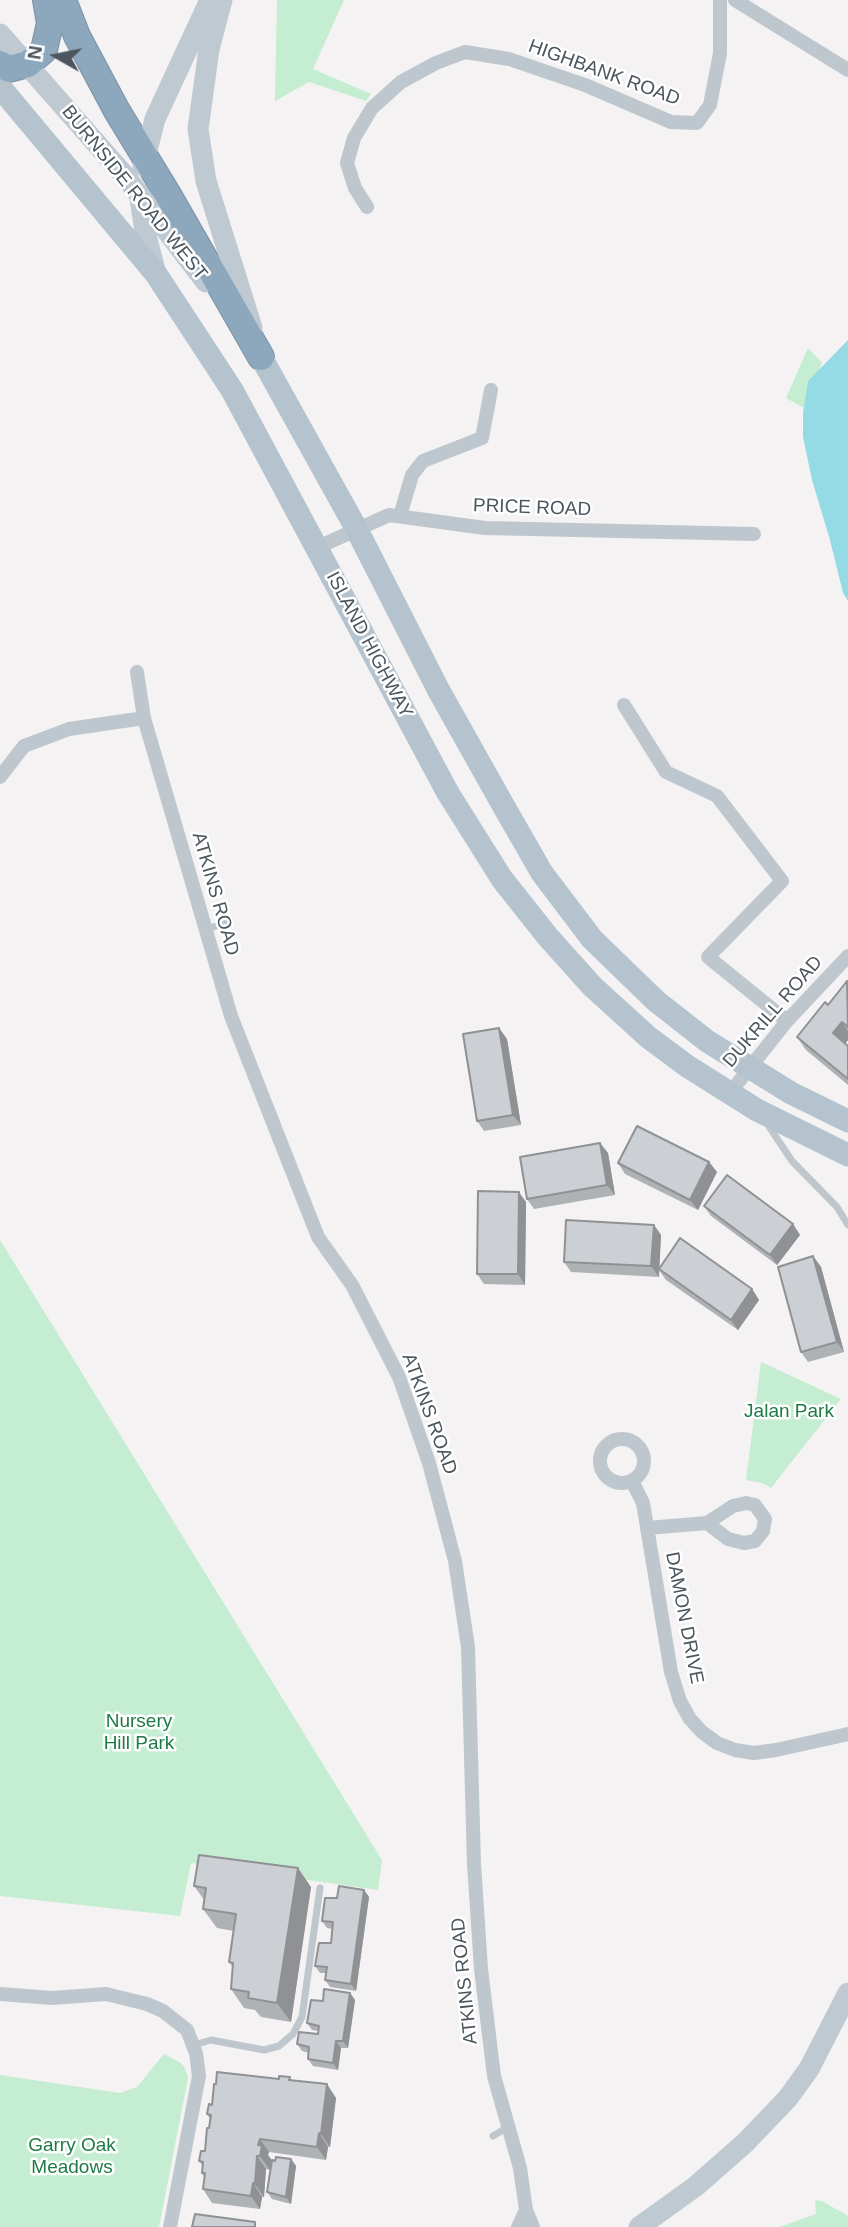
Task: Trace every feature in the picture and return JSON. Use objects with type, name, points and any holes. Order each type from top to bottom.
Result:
[{"type":"highway","points":[[0,64],[9,69],[28,64],[44,50],[50,23],[46,0]]},
{"type":"highway","points":[[63,0],[117,111],[261,357]]},
{"type":"main road","name":"ISLAND HIGHWAY","points":[[210,0],[155,119],[145,155],[140,195],[145,232],[156,274],[232,390],[449,793],[502,879],[548,937],[623,1016],[677,1059],[729,1094],[848,1155]]},
{"type":"main road","name":"ISLAND HIGHWAY","points":[[222,0],[209,49],[200,102],[200,150],[206,181],[261,357],[356,528],[439,691],[542,873],[592,939],[656,1001],[707,1041],[791,1093],[848,1121]]},
{"type":"main road","name":"BURNSIDE ROAD WEST","points":[[0,34],[140,195],[261,357]]},
{"type":"main road","name":"BURNSIDE ROAD WEST","points":[[0,87],[156,274]]},
{"type":"main road","points":[[639,2227],[696,2186],[746,2142],[788,2098],[809,2068],[848,1993]]},
{"type":"street","name":"HIGHBANK ROAD","points":[[367,207],[355,188],[347,163],[354,138],[372,108],[401,82],[436,63],[465,52],[509,59],[585,85],[671,122],[697,124],[710,105],[720,53],[720,0]]},
{"type":"street","points":[[735,0],[848,70]]},
{"type":"street","points":[[400,516],[412,475],[423,461],[482,438],[491,390]]},
{"type":"street","name":"PRICE ROAD","points":[[316,548],[389,515],[485,527],[754,534]]},
{"type":"street","name":"ATKINS ROAD","points":[[137,672],[144,718],[231,1016],[318,1237],[352,1285],[399,1377],[429,1463],[455,1560],[468,1647],[474,1864],[481,1969],[494,2076],[520,2168],[526,2210],[533,2227]]},
{"type":"street","points":[[624,705],[666,772],[717,796],[782,881],[708,957],[787,1021]]},
{"type":"street","points":[[0,777],[24,747],[69,729],[144,718]]},
{"type":"street","name":"DUKRILL ROAD","points":[[729,1094],[787,1021],[848,956]]},
{"type":"street","name":"DAMON DRIVE","points":[[632,1480],[643,1503],[671,1671],[680,1701],[690,1718],[717,1744],[754,1753],[848,1734]]},
{"type":"street","points":[[647,1528],[706,1523]]},
{"type":"street","points":[[0,1994],[52,1998],[106,1994],[147,2004],[163,2011],[187,2030],[194,2045],[199,2076],[170,2227]]},
{"type":"street","points":[[518,2227],[526,2210]]},
{"type":"lane","points":[[205,930],[230,921]]},
{"type":"lane","points":[[757,1110],[793,1161],[837,1208],[848,1225]]},
{"type":"lane","points":[[194,2045],[211,2040],[264,2050],[279,2046],[293,2034],[302,2017],[320,1888]]},
{"type":"lane","points":[[493,2136],[508,2126]]},
{"type":"green space","points":[[277,0],[344,0],[313,69],[371,94],[366,101],[309,82],[275,101]]},
{"type":"green space","points":[[808,348],[822,363],[804,408],[786,398]]},
{"type":"green space","name":"Nursery Hill Park","points":[[0,1240],[382,1860],[378,1890],[191,1863],[180,1916],[0,1896]]},
{"type":"green space","name":"Jalan Park","points":[[761,1362],[841,1399],[771,1488],[746,1480]]},
{"type":"green space","name":"Garry Oak Meadows","points":[[164,2054],[181,2063],[188,2078],[159,2227],[0,2227],[0,2075],[120,2093],[137,2087]]},
{"type":"green space","points":[[815,2200],[822,2201],[848,2216],[848,2227],[779,2227],[816,2214]]},
{"type":"water","points":[[848,340],[848,601],[843,593],[812,480],[803,437],[803,413],[808,381]]},
{"type":"building","points":[[847,981],[848,1027],[842,1022],[833,1033],[848,1046],[848,1079],[797,1037],[825,1002],[828,1005]]},
{"type":"building","points":[[499,1028],[513,1115],[477,1121],[463,1034]]},
{"type":"building","points":[[637,1126],[709,1162],[690,1200],[618,1163]]},
{"type":"building","points":[[600,1143],[607,1185],[527,1199],[520,1157]]},
{"type":"building","points":[[727,1175],[793,1224],[770,1255],[704,1206]]},
{"type":"building","points":[[478,1191],[519,1192],[518,1274],[477,1274]]},
{"type":"building","points":[[566,1220],[654,1225],[651,1266],[564,1262]]},
{"type":"building","points":[[680,1238],[752,1289],[731,1320],[659,1269]]},
{"type":"building","points":[[813,1256],[837,1342],[801,1352],[778,1267]]},
{"type":"building","points":[[199,1855],[298,1868],[277,2003],[248,1998],[249,1992],[231,1989],[233,1963],[229,1962],[236,1914],[203,1909],[206,1888],[194,1886]]},
{"type":"building","points":[[339,1886],[364,1890],[351,1984],[325,1980],[327,1967],[315,1966],[319,1943],[331,1943],[333,1922],[322,1921],[325,1898],[337,1898]]},
{"type":"building","points":[[324,1989],[350,1993],[343,2041],[336,2041],[333,2063],[308,2059],[309,2047],[297,2044],[299,2032],[318,2034],[319,2026],[307,2023],[311,2000],[323,2001]]},
{"type":"building","points":[[217,2072],[279,2079],[279,2076],[290,2077],[289,2080],[327,2084],[317,2147],[260,2139],[258,2145],[262,2146],[260,2156],[257,2156],[255,2184],[253,2183],[251,2196],[203,2189],[205,2173],[202,2173],[203,2162],[199,2161],[201,2151],[205,2151],[211,2115],[207,2114],[209,2104],[212,2105]]},
{"type":"building","points":[[276,2157],[291,2159],[286,2197],[267,2192],[272,2160],[275,2161]]},
{"type":"building","points":[[195,2214],[255,2222],[255,2227],[192,2227]]}]
